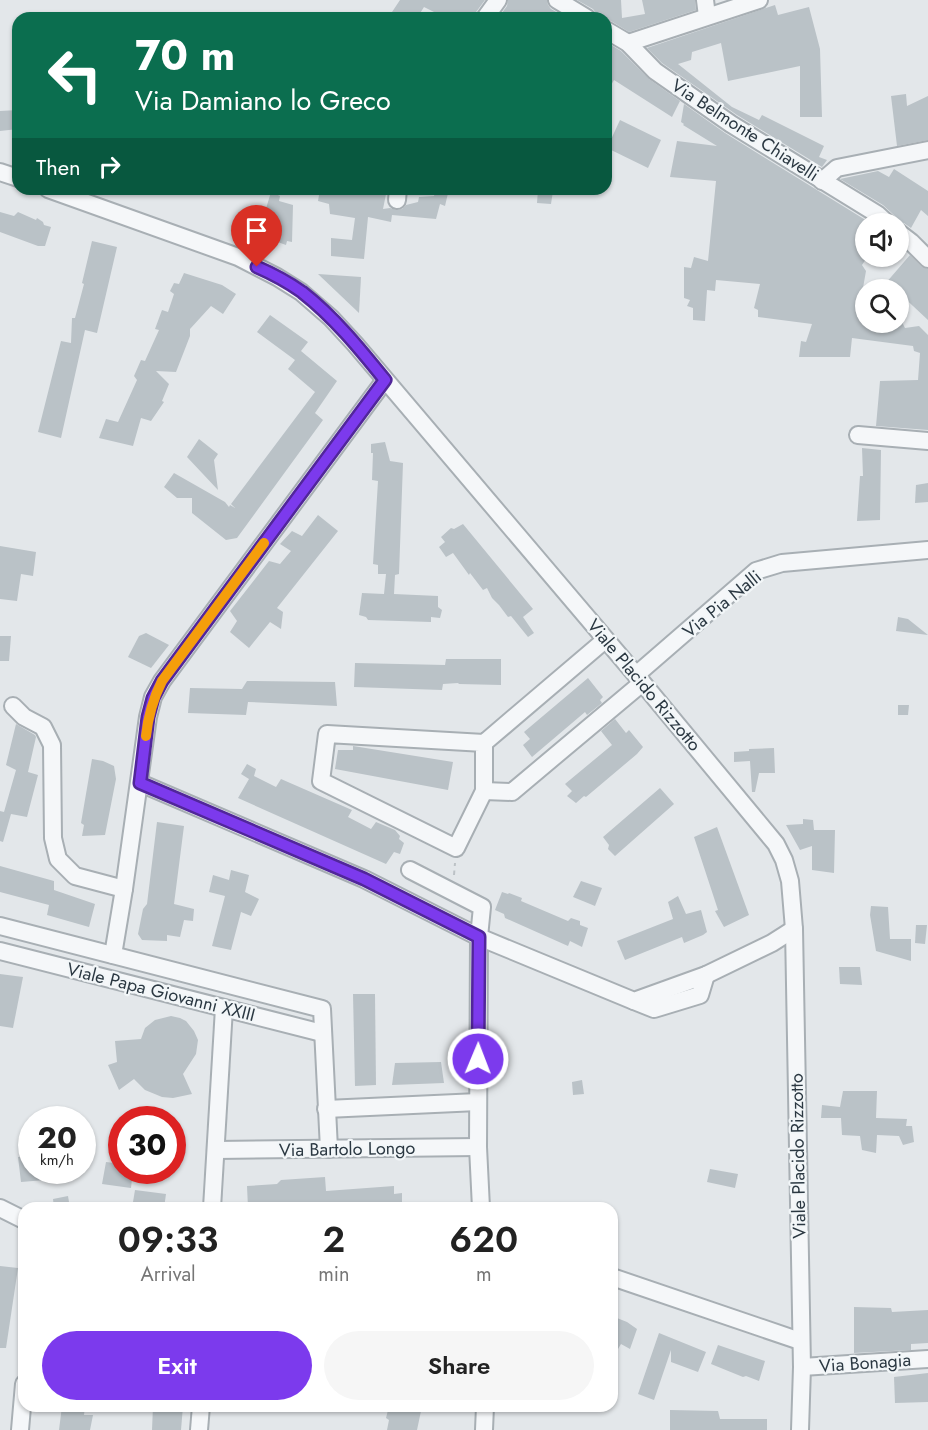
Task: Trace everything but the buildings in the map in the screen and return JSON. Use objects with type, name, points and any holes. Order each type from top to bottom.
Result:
[{"type":"street","points":[[557,0],[577,12]]},
{"type":"street","points":[[628,43],[706,8],[759,0]]},
{"type":"street","name":"Via Belmonte Chiavelli","points":[[612,34],[628,43],[655,71],[731,124],[875,213]]},
{"type":"street","points":[[822,181],[837,168],[928,150]]},
{"type":"street","name":"Viale Placido Rizzotto","points":[[65,195],[238,257],[301,292],[331,318],[639,679],[776,844],[790,881],[794,929],[801,1341],[800,1430]]},
{"type":"street","points":[[909,242],[928,259]]},
{"type":"street","points":[[113,956],[148,717],[153,698],[162,681],[385,380]]},
{"type":"street","points":[[858,435],[928,441]]},
{"type":"street","name":"Via Pia Nalli","points":[[484,791],[512,792],[756,571],[782,563],[928,550]]},
{"type":"street","points":[[484,743],[484,791],[456,848],[321,781],[327,734],[484,743],[605,640]]},
{"type":"street","points":[[13,706],[24,717],[43,727],[52,745],[53,838],[58,860],[75,876],[124,889]]},
{"type":"street","points":[[140,783],[364,879],[479,937],[634,1001],[706,975],[772,943],[794,929]]},
{"type":"street","points":[[410,870],[482,907],[479,937],[478,1102],[481,1202]]},
{"type":"street","name":"Viale Papa Giovanni XXIII","points":[[0,926],[322,1010],[322,1033],[0,951]]},
{"type":"street","points":[[212,1202],[224,1008]]},
{"type":"street","points":[[322,1033],[329,1149]]},
{"type":"street","points":[[326,1109],[478,1102]]},
{"type":"street","name":"Via Bartolo Longo","points":[[216,1150],[478,1147]]},
{"type":"street","points":[[0,1208],[18,1217]]},
{"type":"street","points":[[618,1279],[801,1341]]},
{"type":"street","name":"Via Bonagia","points":[[801,1367],[928,1359]]},
{"type":"street","points":[[20,1430],[22,1412]]},
{"type":"street","points":[[199,1430],[200,1412]]},
{"type":"street","points":[[484,1430],[485,1412]]},
{"type":"path","points":[[453,892],[456,848]]},
{"type":"slow traffic","points":[[146,736],[153,698],[162,681],[264,543]]},
{"type":"route","points":[[257,267],[301,292],[331,318],[385,380],[162,681],[153,698],[148,717],[140,783],[364,879],[479,937],[478,1059]]}]
